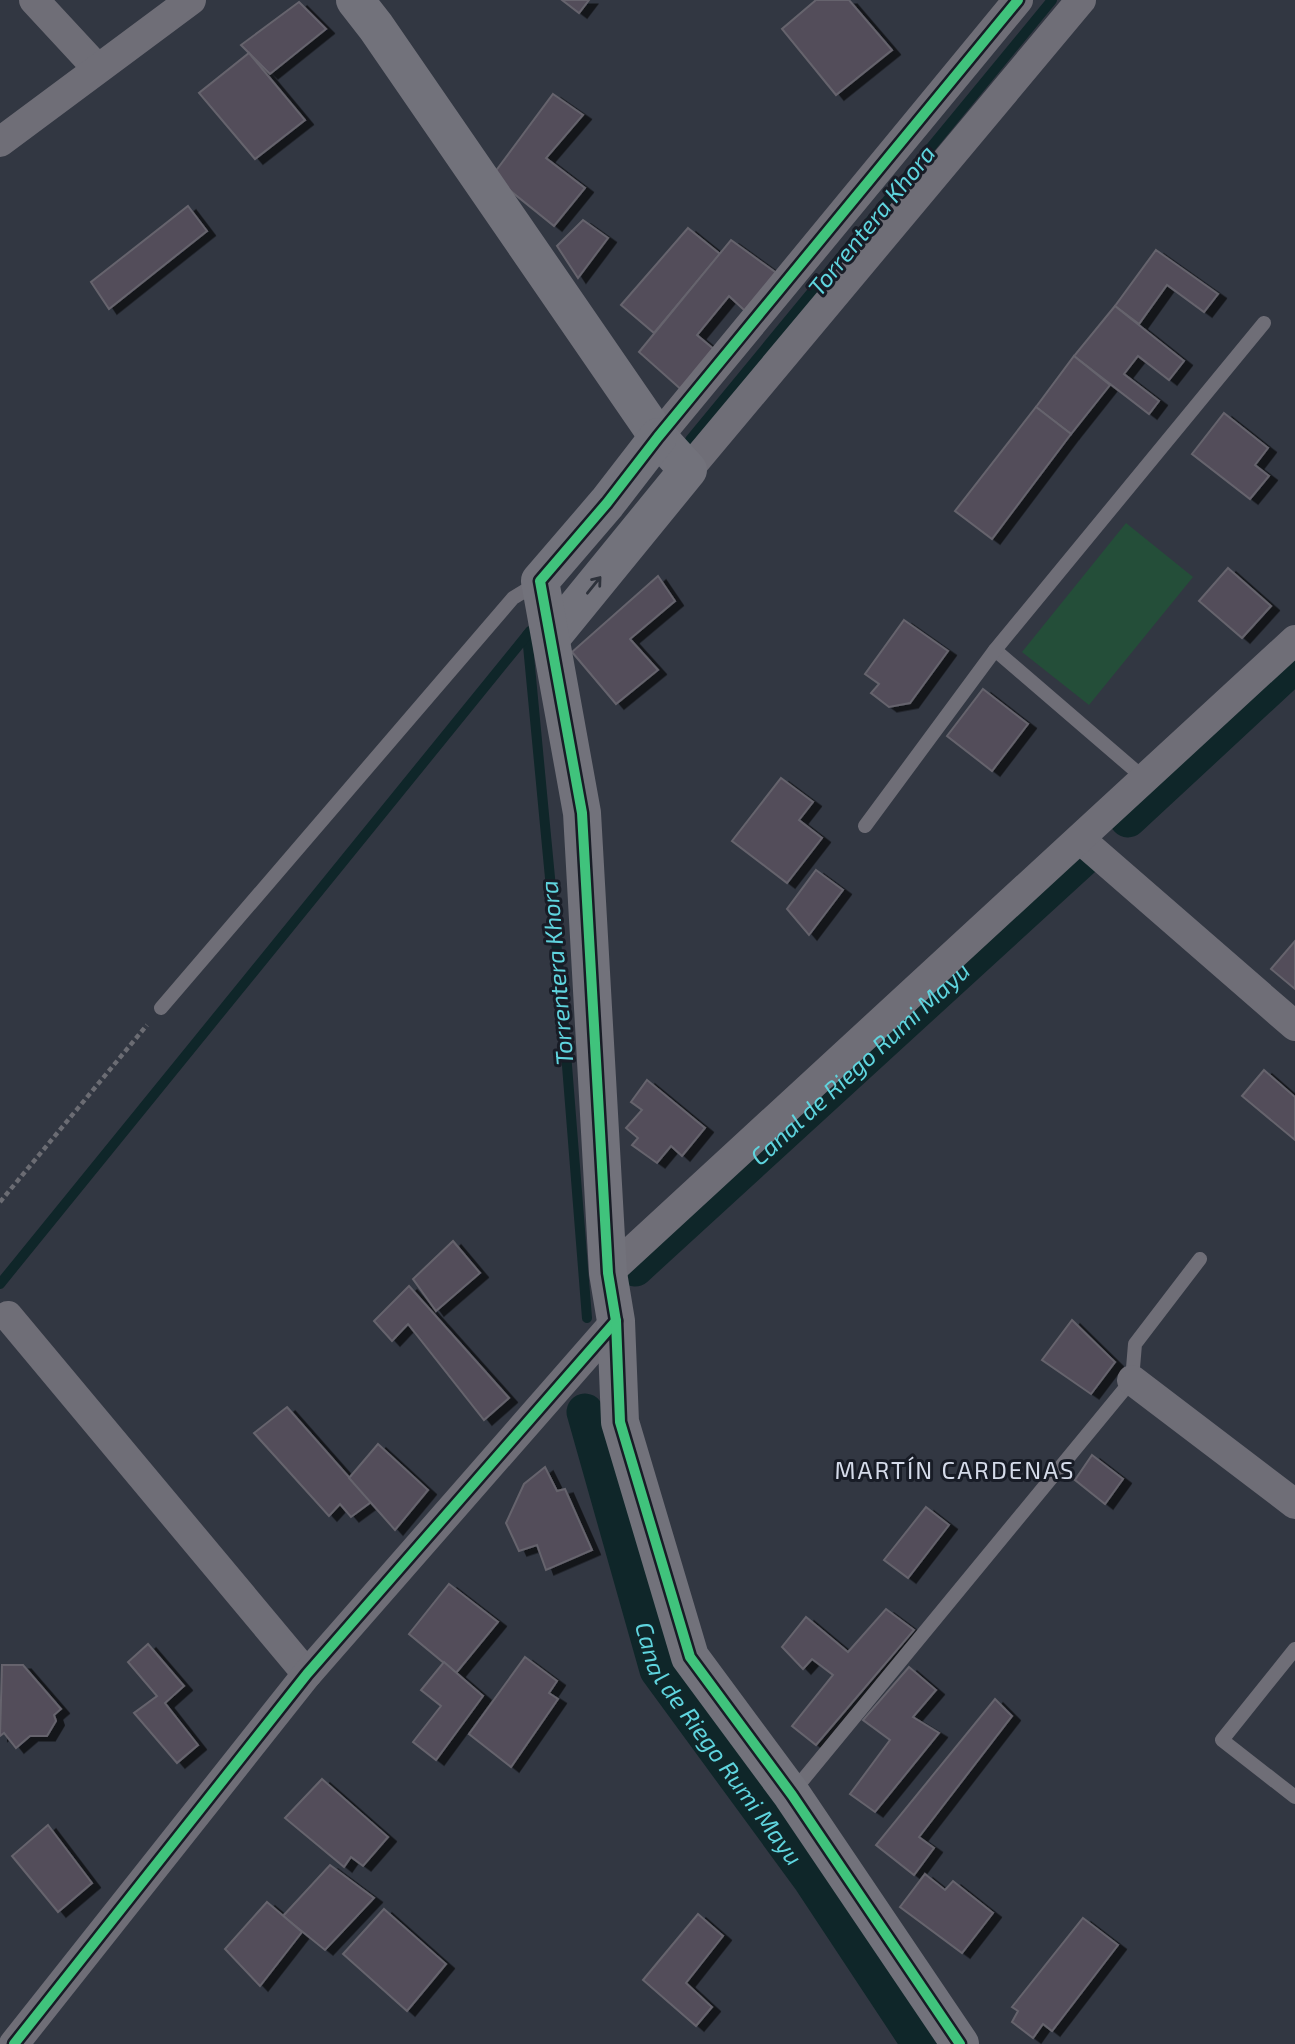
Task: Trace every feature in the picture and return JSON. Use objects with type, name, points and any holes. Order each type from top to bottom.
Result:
[{"type":"street","points":[[34,0],[97,68]]},
{"type":"street","points":[[0,142],[191,0]]},
{"type":"street","points":[[355,0],[658,437],[688,470]]},
{"type":"street","points":[[960,2044],[792,1794],[690,1657],[620,1422],[616,1321],[608,1273],[582,813],[540,581],[607,503],[658,437],[1018,0]]},
{"type":"street","points":[[551,638],[1081,0]]},
{"type":"street","points":[[608,1273],[1295,640]]},
{"type":"street","points":[[1080,839],[1295,1026]]},
{"type":"street","points":[[8,1317],[307,1674]]},
{"type":"street","points":[[14,2044],[307,1674],[616,1321]]},
{"type":"street","points":[[1132,1380],[1295,1503]]},
{"type":"lane","points":[[865,826],[995,650],[1264,323]]},
{"type":"lane","points":[[161,1008],[513,598],[540,581]]},
{"type":"lane","points":[[995,650],[1145,779]]},
{"type":"lane","points":[[792,1794],[1132,1380],[1135,1344],[1200,1259]]},
{"type":"lane","points":[[1295,1649],[1222,1740],[1295,1797]]},
{"type":"path","points":[[0,1202],[161,1008]]},
{"type":"green space","points":[[1126,523],[1193,577],[1089,705],[1022,652]]},
{"type":"building","points":[[562,0],[589,0],[579,13]]},
{"type":"building","points":[[816,0],[849,0],[892,50],[836,95],[782,29]]},
{"type":"building","points":[[299,2],[326,29],[270,74],[241,45]]},
{"type":"building","points":[[249,53],[305,120],[255,159],[199,93]]},
{"type":"building","points":[[553,94],[583,115],[546,158],[585,188],[554,226],[492,176]]},
{"type":"building","points":[[188,206],[207,231],[109,309],[91,282]]},
{"type":"building","points":[[583,220],[608,238],[578,278],[557,246]]},
{"type":"building","points":[[688,228],[720,254],[654,333],[621,305]]},
{"type":"building","points":[[731,240],[789,282],[757,322],[729,296],[697,335],[716,351],[684,392],[639,352]]},
{"type":"building","points":[[1156,250],[1218,294],[1204,312],[1167,285],[1139,324],[1115,306]]},
{"type":"building","points":[[1115,306],[1184,361],[1169,380],[1138,356],[1124,374],[1159,401],[1149,414],[1074,356]]},
{"type":"building","points":[[1074,356],[1110,385],[1071,434],[1036,407]]},
{"type":"building","points":[[1036,407],[1071,434],[992,539],[955,511]]},
{"type":"building","points":[[1224,413],[1268,448],[1255,465],[1269,476],[1250,499],[1192,454]]},
{"type":"building","points":[[1228,568],[1271,606],[1242,638],[1199,601]]},
{"type":"building","points":[[658,576],[675,601],[630,639],[658,670],[616,704],[572,652]]},
{"type":"building","points":[[904,620],[948,651],[910,703],[889,707],[871,693],[879,684],[865,674]]},
{"type":"building","points":[[983,689],[1028,724],[992,771],[947,736]]},
{"type":"building","points":[[781,778],[813,802],[799,820],[822,838],[787,883],[732,841]]},
{"type":"building","points":[[816,870],[843,890],[809,935],[787,909]]},
{"type":"building","points":[[1295,941],[1295,989],[1271,969]]},
{"type":"building","points":[[1264,1070],[1295,1097],[1295,1140],[1242,1096]]},
{"type":"building","points":[[647,1080],[705,1128],[682,1156],[671,1146],[657,1163],[632,1145],[638,1138],[626,1128],[642,1110],[631,1102]]},
{"type":"building","points":[[453,1241],[480,1273],[436,1311],[413,1279]]},
{"type":"building","points":[[409,1286],[509,1398],[484,1420],[408,1324],[392,1341],[374,1321]]},
{"type":"building","points":[[1072,1320],[1115,1362],[1091,1394],[1042,1360]]},
{"type":"building","points":[[287,1407],[371,1502],[351,1517],[340,1504],[329,1516],[254,1433]]},
{"type":"building","points":[[378,1444],[428,1490],[395,1530],[349,1478]]},
{"type":"building","points":[[1092,1455],[1123,1479],[1105,1504],[1075,1480]]},
{"type":"building","points":[[545,1467],[557,1491],[565,1489],[592,1550],[546,1570],[537,1545],[519,1551],[506,1523],[524,1484]]},
{"type":"building","points":[[926,1507],[949,1525],[908,1578],[884,1560]]},
{"type":"building","points":[[449,1584],[498,1622],[456,1673],[409,1634]]},
{"type":"building","points":[[886,1609],[914,1630],[816,1745],[792,1726],[833,1675],[812,1659],[803,1669],[782,1647],[806,1617],[848,1652]]},
{"type":"building","points":[[148,1644],[184,1686],[165,1703],[198,1745],[177,1763],[134,1713],[157,1696],[128,1662]]},
{"type":"building","points":[[525,1657],[557,1681],[549,1693],[558,1699],[511,1767],[469,1734]]},
{"type":"building","points":[[444,1662],[483,1696],[436,1760],[413,1742],[441,1706],[421,1690]]},
{"type":"building","points":[[2,1665],[23,1665],[61,1709],[54,1715],[56,1721],[47,1736],[30,1736],[16,1748],[4,1733],[0,1736]]},
{"type":"building","points":[[909,1667],[936,1690],[913,1717],[939,1733],[875,1812],[850,1794],[890,1740],[863,1720]]},
{"type":"building","points":[[995,1699],[1012,1716],[919,1837],[934,1848],[914,1875],[876,1845]]},
{"type":"building","points":[[322,1779],[388,1837],[363,1866],[351,1857],[344,1867],[285,1818]]},
{"type":"building","points":[[48,1825],[92,1883],[58,1912],[12,1856]]},
{"type":"building","points":[[330,1865],[374,1898],[325,1950],[283,1916]]},
{"type":"building","points":[[925,1874],[945,1890],[953,1881],[993,1913],[962,1953],[900,1907]]},
{"type":"building","points":[[267,1902],[302,1932],[260,1986],[225,1949]]},
{"type":"building","points":[[384,1909],[446,1964],[407,2011],[343,1954]]},
{"type":"building","points":[[698,1914],[723,1936],[686,1983],[712,2007],[696,2026],[643,1980]]},
{"type":"building","points":[[1083,1918],[1118,1945],[1052,2031],[1043,2024],[1033,2038],[1012,2022],[1018,2011],[1012,2007]]},
{"type":"waterway","name":"Torrentera Khora","points":[[690,440],[1052,0]]},
{"type":"waterway","name":"Torrentera Khora","points":[[530,631],[527,635],[563,1015],[587,1318]]},
{"type":"waterway","points":[[0,1284],[527,635]]},
{"type":"waterway","name":"Canal de Riego Rumi Mayu","points":[[1128,819],[1295,664]]},
{"type":"waterway","name":"Canal de Riego Rumi Mayu","points":[[635,1268],[1085,856]]},
{"type":"waterway","name":"Canal de Riego Rumi Mayu","points":[[585,1412],[658,1670],[811,1879],[920,2044]]},
{"type":"cycle path","points":[[960,2044],[792,1795],[690,1657],[620,1422],[616,1321],[608,1273],[582,813],[540,581],[607,503],[658,437],[1018,0]]},
{"type":"cycle path","points":[[14,2044],[307,1674],[616,1321]]},
{"type":"district","name":"MARTÍN CARDENAS","points":[[955,1469]]}]
